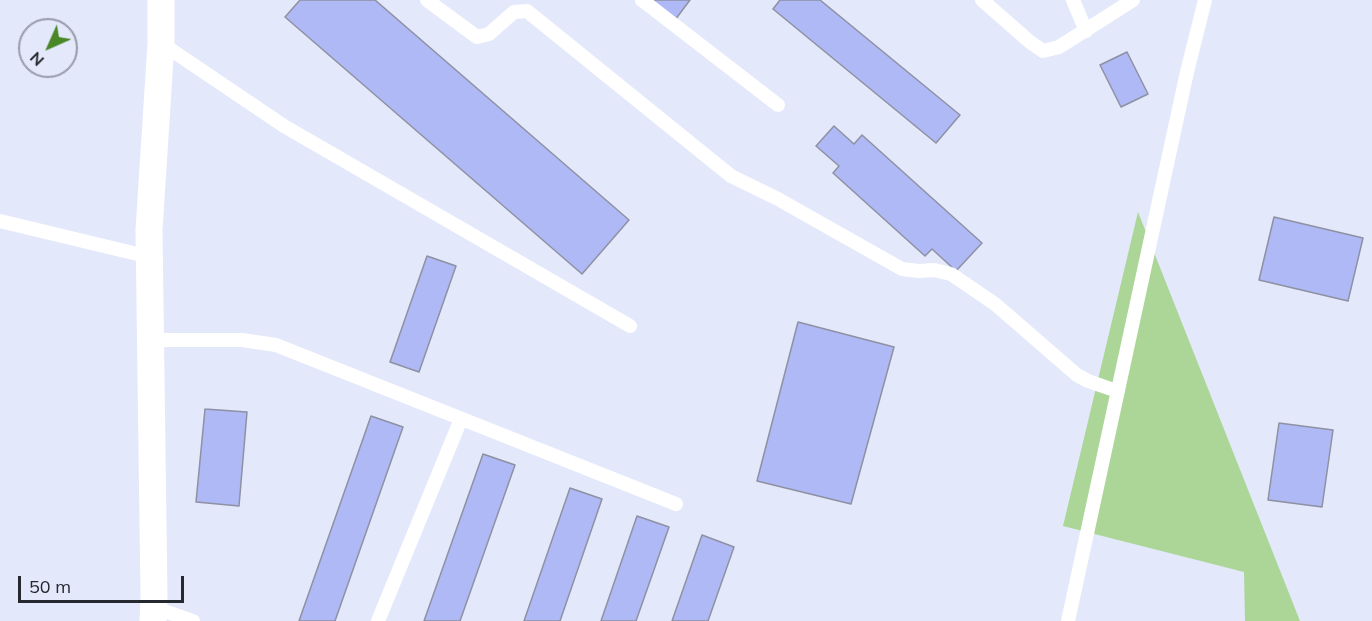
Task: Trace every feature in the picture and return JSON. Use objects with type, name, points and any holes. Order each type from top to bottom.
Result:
[{"type":"street","points":[[153,614],[149,230],[161,43],[161,0]]},
{"type":"lane","points":[[427,0],[477,37],[489,34],[514,12],[531,5],[731,176],[778,199],[902,269],[934,270],[951,274],[995,304],[1077,375],[1117,391]]},
{"type":"lane","points":[[642,0],[778,105]]},
{"type":"lane","points":[[982,0],[1043,51],[1059,47],[1133,0]]},
{"type":"lane","points":[[1073,0],[1086,31]]},
{"type":"lane","points":[[1068,621],[1186,72],[1205,0]]},
{"type":"lane","points":[[161,43],[284,126],[630,326]]},
{"type":"lane","points":[[0,221],[150,257]]},
{"type":"lane","points":[[151,340],[243,340],[276,345],[676,504]]},
{"type":"lane","points":[[378,621],[461,419]]},
{"type":"lane","points":[[153,614],[193,621]]},
{"type":"green space","points":[[1138,212],[1300,621],[1245,621],[1244,572],[1063,526]]},
{"type":"building","points":[[300,0],[375,0],[629,220],[582,274],[285,17]]},
{"type":"building","points":[[650,0],[690,0],[675,20]]},
{"type":"building","points":[[780,0],[820,0],[960,115],[936,143],[773,9]]},
{"type":"building","points":[[1127,52],[1148,94],[1121,107],[1100,65]]},
{"type":"building","points":[[834,126],[854,144],[862,135],[982,243],[956,271],[932,249],[925,256],[833,173],[839,166],[816,146]]},
{"type":"building","points":[[1274,217],[1363,238],[1348,301],[1259,280]]},
{"type":"building","points":[[427,256],[456,266],[419,372],[390,362]]},
{"type":"building","points":[[798,322],[894,347],[851,504],[757,481]]},
{"type":"building","points":[[205,409],[247,412],[239,506],[196,502]]},
{"type":"building","points":[[371,416],[403,427],[335,621],[299,621]]},
{"type":"building","points":[[1279,423],[1333,430],[1322,507],[1268,500]]},
{"type":"building","points":[[483,454],[515,465],[460,621],[424,621]]},
{"type":"building","points":[[570,488],[602,499],[560,621],[524,621]]},
{"type":"building","points":[[637,516],[669,527],[636,621],[601,621]]},
{"type":"building","points":[[702,535],[734,547],[708,621],[672,621]]}]
